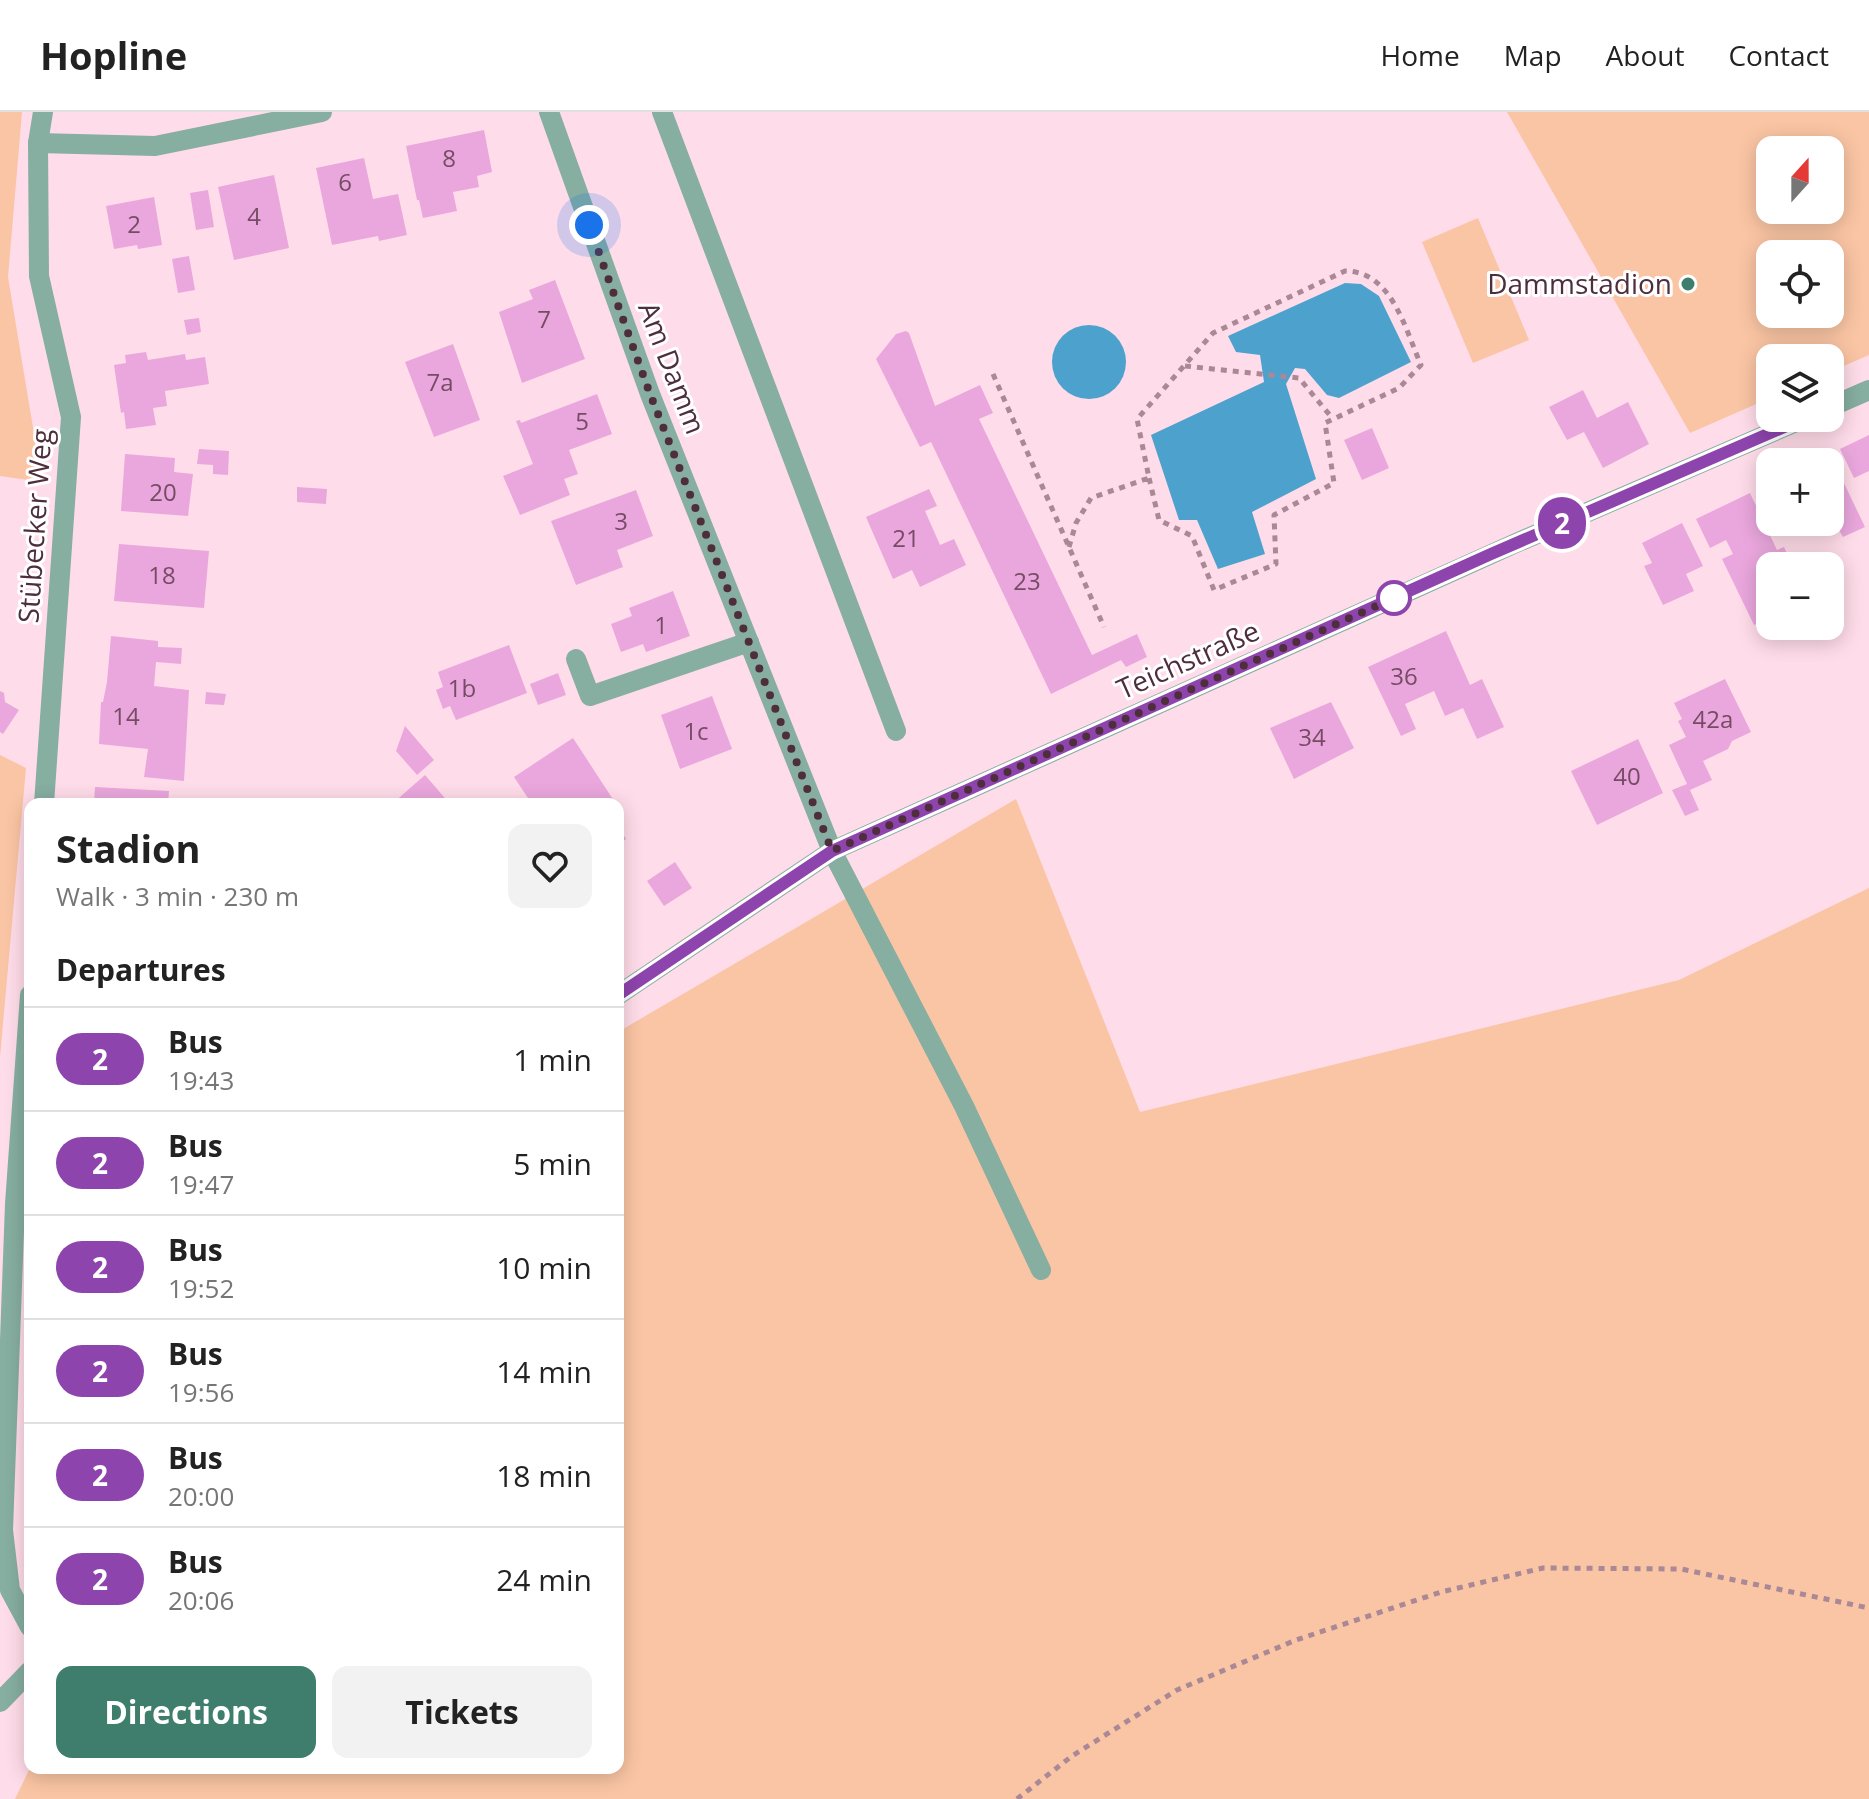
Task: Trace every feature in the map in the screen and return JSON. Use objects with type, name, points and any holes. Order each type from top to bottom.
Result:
[{"type":"street","name":"Stübecker Weg","points":[[43,112],[38,143],[39,276],[71,417],[44,798]]},
{"type":"street","points":[[38,143],[155,146],[322,112]]},
{"type":"street","name":"Am Damm","points":[[549,112],[650,394],[832,851],[964,1106],[1041,1270]]},
{"type":"street","points":[[662,112],[896,731]]},
{"type":"street","points":[[1844,401],[1869,390]]},
{"type":"street","name":"Teichstraße","points":[[624,991],[832,851],[1502,549],[1773,432]]},
{"type":"street","points":[[576,659],[590,696],[749,642]]},
{"type":"street","points":[[24,1051],[8,1202],[3,1530],[10,1590],[24,1616]]},
{"type":"street","points":[[0,1702],[24,1677]]},
{"type":"path","points":[[1345,271],[1361,271],[1375,278],[1389,294],[1421,365],[1399,388],[1325,423],[1334,483],[1274,515],[1276,564],[1214,590],[1192,536],[1159,520],[1137,419],[1184,365],[1213,333],[1345,271]]},
{"type":"path","points":[[1184,365],[1299,378],[1333,419]]},
{"type":"path","points":[[993,374],[1104,627]]},
{"type":"path","points":[[1069,547],[1076,523],[1091,498],[1149,478]]},
{"type":"path","points":[[1017,1799],[1072,1756],[1177,1690],[1296,1640],[1441,1592],[1543,1568],[1681,1569],[1869,1608]]},
{"type":"shaded area","points":[[0,112],[22,112],[8,277],[42,482],[0,476]]},
{"type":"shaded area","name":"Dammstadion","points":[[1507,112],[1869,112],[1869,355],[1844,366],[1844,344],[1756,344],[1756,404],[1690,433]]},
{"type":"shaded area","points":[[1478,218],[1529,340],[1473,363],[1422,242]]},
{"type":"shaded area","points":[[0,755],[26,768],[0,1057]]},
{"type":"shaded area","points":[[1016,799],[1140,1112],[1679,980],[1869,888],[1869,1799],[15,1799],[27,1774],[624,1774],[624,1028]]},
{"type":"water","points":[[1345,283],[1361,284],[1379,296],[1411,362],[1339,398],[1327,395],[1305,369],[1295,368],[1286,384],[1316,479],[1252,512],[1265,554],[1218,569],[1197,520],[1179,520],[1151,435],[1264,382],[1260,355],[1236,352],[1228,336]]},
{"type":"water","points":[[1082,325],[1096,325],[1110,331],[1120,341],[1126,362],[1124,376],[1110,393],[1096,399],[1082,399],[1068,393],[1058,383],[1052,369],[1052,355],[1058,341],[1068,331]]},
{"type":"building","points":[[484,130],[492,172],[477,176],[479,187],[453,192],[457,211],[423,218],[406,146]]},
{"type":"building","points":[[364,158],[373,199],[398,194],[407,235],[379,241],[378,236],[332,245],[316,168]]},
{"type":"building","points":[[274,175],[289,248],[234,260],[218,187]]},
{"type":"building","points":[[208,190],[214,227],[196,230],[190,193]]},
{"type":"building","points":[[154,197],[162,245],[114,249],[106,206]]},
{"type":"building","points":[[189,256],[195,290],[178,293],[172,259]]},
{"type":"building","points":[[555,280],[585,359],[522,383],[499,312],[533,299],[529,290]]},
{"type":"building","points":[[199,318],[201,332],[187,335],[184,320]]},
{"type":"building","points":[[906,331],[935,406],[980,385],[993,413],[979,419],[1092,655],[1137,634],[1147,657],[1126,667],[1121,660],[1051,694],[931,442],[920,447],[876,359],[896,334]]},
{"type":"building","points":[[453,344],[480,420],[434,437],[405,362]]},
{"type":"building","points":[[146,352],[148,360],[185,354],[186,360],[205,357],[209,384],[165,391],[167,406],[153,408],[156,425],[126,429],[114,365],[126,363],[125,355]]},
{"type":"building","points":[[1583,390],[1597,418],[1628,402],[1649,444],[1603,468],[1584,432],[1567,440],[1549,407]]},
{"type":"building","points":[[597,394],[612,434],[569,450],[578,474],[564,479],[570,495],[520,515],[503,476],[533,464],[516,421],[520,420],[521,423]]},
{"type":"building","points":[[1372,428],[1389,468],[1362,480],[1344,440]]},
{"type":"building","points":[[1869,435],[1869,471],[1854,478],[1842,448]]},
{"type":"building","points":[[199,449],[229,451],[228,475],[213,474],[213,465],[197,464]]},
{"type":"building","points":[[125,454],[175,458],[174,472],[193,474],[188,516],[121,511]]},
{"type":"building","points":[[1844,483],[1865,527],[1844,536]]},
{"type":"building","points":[[297,487],[327,489],[326,504],[297,502]]},
{"type":"building","points":[[929,489],[937,506],[925,511],[940,545],[954,539],[966,565],[920,587],[912,570],[893,579],[866,517]]},
{"type":"building","points":[[636,490],[653,536],[617,550],[623,567],[576,585],[551,521]]},
{"type":"building","points":[[1750,493],[1756,506],[1756,536],[1770,536],[1777,550],[1784,547],[1786,552],[1756,552],[1756,624],[1722,559],[1733,554],[1726,540],[1710,548],[1696,519]]},
{"type":"building","points":[[1682,523],[1703,566],[1686,574],[1694,591],[1663,605],[1644,566],[1652,563],[1642,543]]},
{"type":"building","points":[[119,544],[209,551],[204,608],[114,601]]},
{"type":"building","points":[[673,591],[690,636],[646,652],[643,644],[621,652],[611,624],[632,616],[629,608]]},
{"type":"building","points":[[1446,631],[1470,685],[1482,679],[1504,727],[1477,739],[1463,708],[1445,716],[1434,691],[1405,704],[1416,729],[1401,736],[1368,667]]},
{"type":"building","points":[[111,636],[158,641],[158,647],[182,648],[181,664],[156,662],[154,686],[189,690],[184,781],[144,777],[148,749],[99,744],[101,702],[107,682]]},
{"type":"building","points":[[509,645],[527,693],[456,720],[450,706],[443,709],[436,690],[443,687],[438,672]]},
{"type":"building","points":[[558,673],[566,695],[538,705],[530,684]]},
{"type":"building","points":[[1725,679],[1751,732],[1732,741],[1728,749],[1703,761],[1712,780],[1690,790],[1699,810],[1685,816],[1672,790],[1687,784],[1669,745],[1686,737],[1674,703]]},
{"type":"building","points":[[0,691],[4,693],[5,702],[19,710],[3,734],[0,732]]},
{"type":"building","points":[[206,692],[226,694],[224,705],[205,704]]},
{"type":"building","points":[[712,696],[732,749],[680,769],[661,715]]},
{"type":"building","points":[[1331,702],[1354,748],[1294,779],[1270,728]]},
{"type":"building","points":[[405,726],[434,760],[417,775],[396,751]]},
{"type":"building","points":[[573,738],[612,798],[528,798],[514,777]]},
{"type":"building","points":[[1638,739],[1663,793],[1597,825],[1571,771]]},
{"type":"building","points":[[425,775],[445,798],[399,798]]},
{"type":"building","points":[[95,787],[169,791],[168,798],[94,798]]},
{"type":"building","points":[[675,862],[692,888],[664,906],[647,881]]},
{"type":"bus line","name":"2","points":[[624,991],[832,851],[1491,554],[1773,432]]},
{"type":"place","name":"Dammstadion","points":[[1688,284]]},
{"type":"route","points":[[589,225],[650,394],[832,851],[1394,598]]}]
